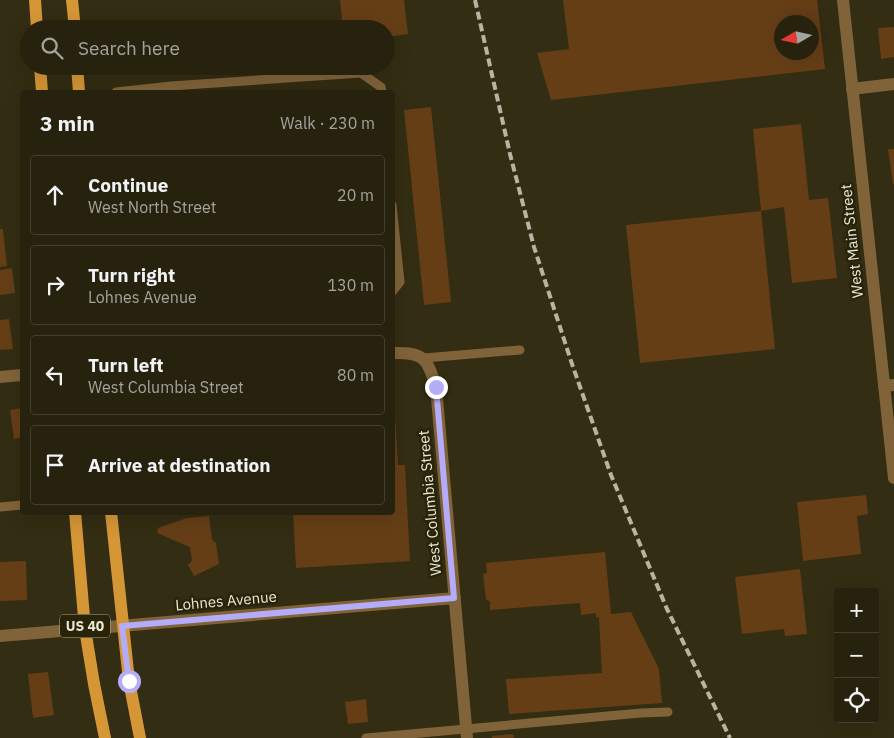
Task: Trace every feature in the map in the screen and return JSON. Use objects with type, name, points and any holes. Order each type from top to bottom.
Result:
[{"type":"main road","points":[[35,0],[36,20]]},
{"type":"main road","points":[[72,0],[74,20]]},
{"type":"main road","points":[[41,75],[42,90]]},
{"type":"main road","points":[[79,75],[80,90]]},
{"type":"main road","name":"US 40","points":[[75,515],[85,629],[105,738]]},
{"type":"main road","name":"US 40","points":[[111,515],[129,681],[140,738]]},
{"type":"street","name":"West Main Street","points":[[843,0],[852,89],[889,385],[894,478]]},
{"type":"street","points":[[852,89],[894,84]]},
{"type":"street","points":[[395,353],[417,354],[424,358]]},
{"type":"street","name":"West Columbia Street","points":[[424,358],[430,367],[436,387],[466,733]]},
{"type":"street","points":[[0,377],[20,375]]},
{"type":"street","name":"Lohnes Avenue","points":[[0,636],[454,598]]},
{"type":"lane","points":[[134,90],[332,75]]},
{"type":"lane","points":[[364,75],[381,87],[382,90]]},
{"type":"lane","points":[[395,234],[400,282],[395,288]]},
{"type":"lane","points":[[424,358],[520,350]]},
{"type":"lane","points":[[0,507],[20,505]]},
{"type":"lane","points":[[366,738],[466,733],[668,712]]},
{"type":"building","points":[[340,0],[404,0],[408,34],[395,36],[395,20],[342,20]]},
{"type":"building","points":[[563,0],[817,0],[819,15],[774,15],[774,60],[819,60],[819,17],[825,69],[551,100],[537,53],[569,49]]},
{"type":"building","points":[[894,27],[894,57],[881,59],[878,28]]},
{"type":"building","points":[[431,107],[451,302],[424,305],[404,110]]},
{"type":"building","points":[[801,124],[809,200],[828,198],[837,278],[792,283],[784,207],[761,211],[753,129]]},
{"type":"building","points":[[888,149],[894,149],[894,184],[893,184]]},
{"type":"building","points":[[761,211],[775,349],[640,363],[626,225]]},
{"type":"building","points":[[0,229],[3,229],[7,266],[0,267]]},
{"type":"building","points":[[12,268],[15,293],[0,295],[0,270]]},
{"type":"building","points":[[9,319],[13,349],[0,350],[0,320]]},
{"type":"building","points":[[20,408],[20,438],[14,439],[10,410]]},
{"type":"building","points":[[395,415],[398,465],[405,465],[410,561],[296,568],[293,515],[395,515]]},
{"type":"building","points":[[866,495],[868,514],[857,516],[861,554],[803,561],[797,502]]},
{"type":"building","points":[[209,516],[212,540],[216,543],[219,564],[194,576],[188,565],[192,561],[190,547],[157,533],[158,528],[187,518]]},
{"type":"building","points":[[605,552],[611,614],[631,612],[659,669],[662,703],[509,714],[506,679],[602,673],[599,617],[596,617],[596,613],[581,615],[580,603],[490,610],[490,601],[486,600],[483,574],[487,573],[486,563]]},
{"type":"building","points":[[26,561],[27,600],[0,601],[0,562]]},
{"type":"building","points":[[800,569],[807,634],[785,636],[784,629],[742,634],[735,577]]},
{"type":"building","points":[[48,672],[54,715],[33,718],[28,674]]},
{"type":"building","points":[[366,699],[368,722],[348,724],[345,702]]},
{"type":"building","points":[[513,734],[514,738],[492,738],[492,736]]},
{"type":"railway","points":[[475,0],[510,154],[534,247],[572,364],[611,475],[667,609],[730,738]]},
{"type":"route","points":[[129,681],[122,626],[454,598],[436,387]]}]
